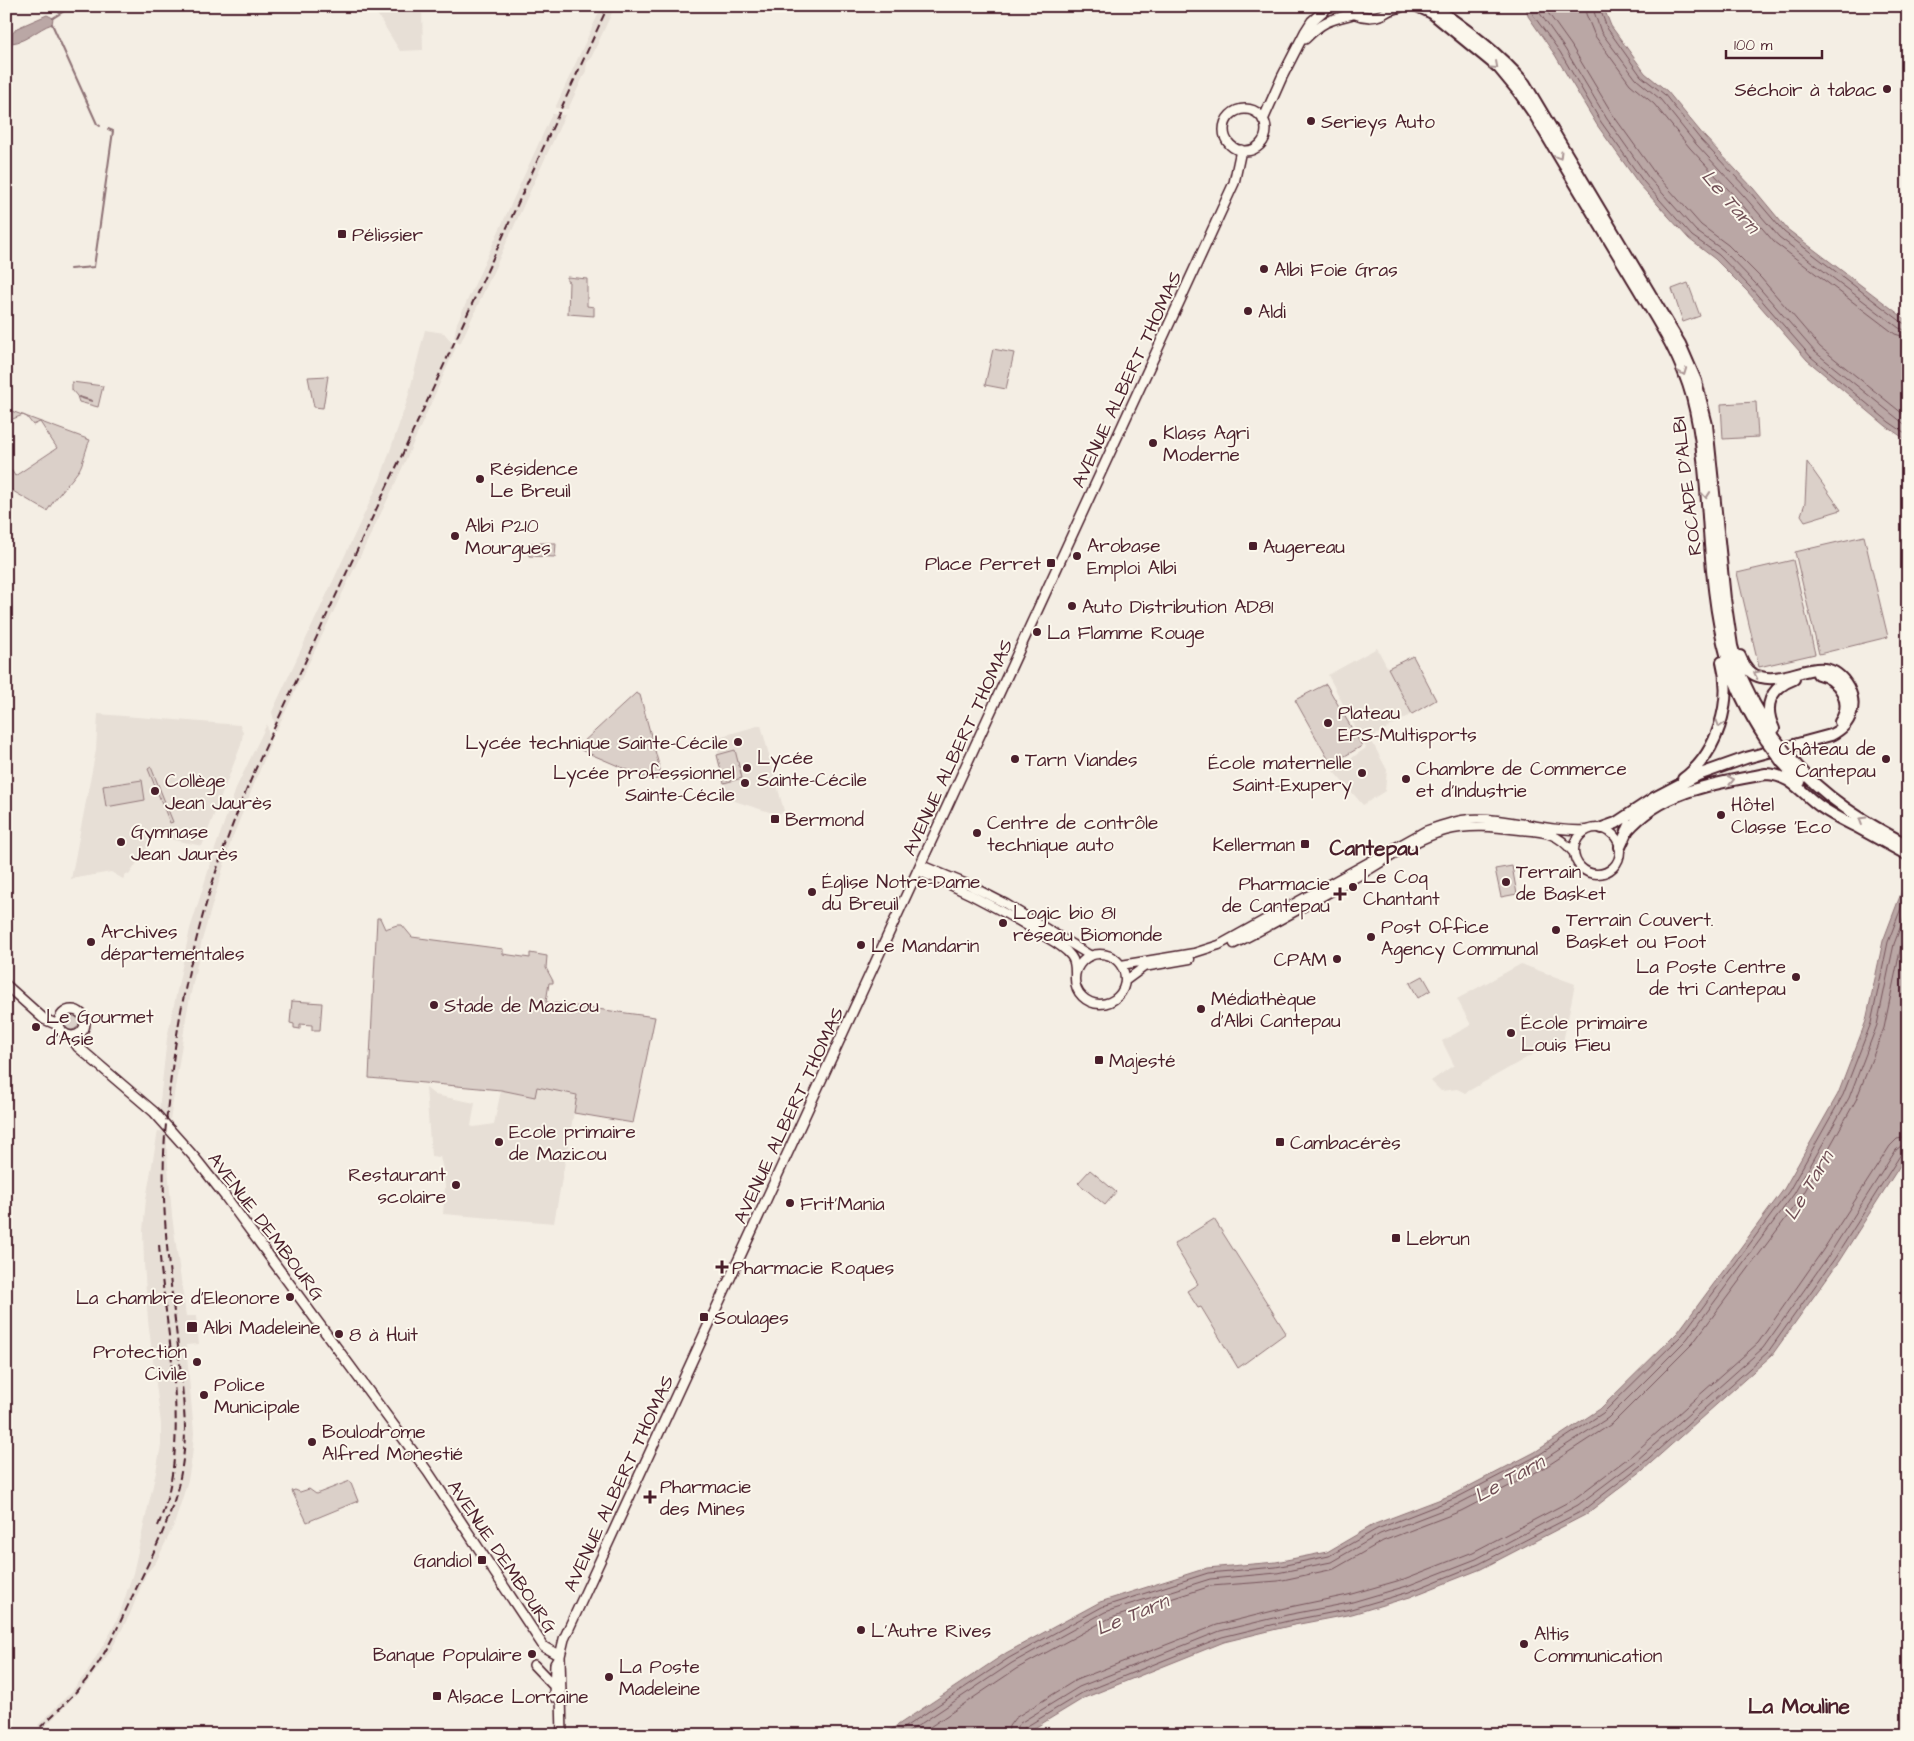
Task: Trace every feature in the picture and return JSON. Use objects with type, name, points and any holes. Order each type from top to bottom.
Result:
[{"type":"highway","name":"ROCADE D'ALBI","points":[[1417,6],[1432,14],[1499,68],[1518,91],[1539,122],[1674,351],[1691,395],[1699,427],[1716,607],[1724,646],[1734,681],[1754,722],[1773,738]]},
{"type":"highway","name":"ROCADE D'ALBI","points":[[1433,6],[1458,23],[1495,53],[1514,70],[1525,84],[1680,344],[1696,381],[1708,425],[1725,599],[1732,646],[1740,674],[1773,738],[1789,760],[1804,787],[1825,806],[1855,826],[1908,845]]},
{"type":"highway","points":[[1602,828],[1621,819],[1654,798],[1722,766],[1831,735],[1845,725],[1852,710],[1850,690],[1838,675],[1822,669],[1814,669],[1771,680],[1758,677],[1747,669],[1739,652],[1733,629],[1719,535]]},
{"type":"highway","points":[[1621,819],[1647,799],[1691,773],[1705,756],[1716,737],[1724,711],[1726,694],[1724,668],[1717,637],[1716,607]]},
{"type":"highway","points":[[1773,738],[1769,713],[1769,703],[1772,694],[1779,686],[1810,674],[1827,676],[1839,686],[1843,693],[1845,709],[1838,724],[1819,737]]},
{"type":"highway","name":"ROCADE D'ALBI","points":[[1789,760],[1825,795],[1875,833],[1908,855]]},
{"type":"highway","points":[[1620,847],[1632,821],[1642,813],[1722,766]]},
{"type":"highway","points":[[1627,832],[1637,819],[1690,789],[1766,774],[1777,774],[1786,778],[1819,806],[1855,826]]},
{"type":"main road","points":[[1263,120],[1312,21],[1328,6]]},
{"type":"main road","points":[[1344,6],[1353,14],[1362,17],[1382,15],[1395,7]]},
{"type":"main road","points":[[1298,46],[1319,25],[1329,20],[1353,14]]},
{"type":"main road","points":[[1242,110],[1254,111],[1263,120],[1266,133],[1260,145],[1248,151],[1232,146],[1226,137],[1225,127],[1230,116],[1242,110]]},
{"type":"main road","name":"AVENUE ALBERT THOMAS","points":[[560,1656],[564,1639],[1234,183],[1241,150]]},
{"type":"main road","points":[[1120,965],[1194,953],[1219,945],[1425,831],[1470,819],[1491,820],[1568,831],[1602,828],[1614,835],[1620,847],[1619,860],[1611,870],[1594,874],[1582,869],[1575,858],[1574,852],[1577,839],[1586,830]]},
{"type":"main road","points":[[1124,981],[1144,967],[1197,957],[1222,950],[1422,840],[1444,831],[1488,826],[1532,831],[1558,836],[1574,852]]},
{"type":"main road","points":[[919,868],[967,884],[1006,904],[1091,956],[1107,955],[1115,959],[1120,965],[1124,976],[1123,987],[1116,997],[1109,1002],[1099,1004],[1088,1000],[1076,985],[1072,957],[1058,945],[988,902],[919,868]]},
{"type":"main road","points":[[1075,978],[1080,965],[1091,956]]},
{"type":"main road","points":[[6,985],[38,1012],[59,1020],[64,1034],[70,1036],[80,1033],[84,1029],[85,1019],[79,1011],[68,1009],[59,1020]]},
{"type":"main road","points":[[80,1033],[80,1043],[84,1051]]},
{"type":"main road","name":"AVENUE DEMBOURG","points":[[70,1036],[78,1047],[151,1108],[195,1158],[345,1357],[428,1472],[544,1647],[560,1656]]},
{"type":"main road","points":[[556,1735],[555,1664],[560,1656]]},
{"type":"main road","points":[[560,1656],[562,1735]]},
{"type":"main road","points":[[534,1665],[554,1686]]},
{"type":"shaded area","points":[[372,6],[422,6],[423,50],[400,51]]},
{"type":"shaded area","points":[[602,6],[615,6],[591,58],[587,61],[586,71],[568,109],[555,108]]},
{"type":"shaded area","points":[[552,114],[565,115],[460,344],[454,337],[457,323]]},
{"type":"shaded area","points":[[567,277],[587,279],[587,306],[594,307],[594,316],[568,314],[569,282]]},
{"type":"shaded area","points":[[1688,283],[1700,316],[1683,322],[1672,289]]},
{"type":"shaded area","points":[[425,330],[444,333],[456,347],[395,484],[276,731],[272,712],[380,480],[407,401]]},
{"type":"shaded area","points":[[993,349],[1014,353],[1006,389],[985,385]]},
{"type":"shaded area","points":[[328,376],[323,408],[314,407],[308,377]]},
{"type":"shaded area","points":[[72,382],[103,386],[98,407],[79,402],[72,390]]},
{"type":"shaded area","points":[[1756,402],[1758,437],[1723,439],[1721,404]]},
{"type":"shaded area","points":[[6,409],[23,415],[10,420],[6,415]]},
{"type":"shaded area","points":[[25,416],[90,440],[79,470],[47,511],[6,487],[6,473],[12,471],[15,476],[57,448],[40,422],[33,425]]},
{"type":"shaded area","points":[[1807,462],[1841,510],[1805,521],[1801,515],[1805,503]]},
{"type":"shaded area","points":[[1864,536],[1888,637],[1819,654],[1795,552]]},
{"type":"shaded area","points":[[528,543],[556,543],[555,557],[529,556]]},
{"type":"shaded area","points":[[1793,560],[1815,654],[1759,667],[1737,573]]},
{"type":"shaded area","points":[[1377,648],[1412,714],[1370,738],[1387,770],[1385,791],[1363,805],[1333,771],[1366,748],[1328,675]]},
{"type":"shaded area","points":[[1413,656],[1436,700],[1412,714],[1388,668]]},
{"type":"shaded area","name":"Plateau EPS-Multisports","points":[[1326,684],[1362,746],[1331,764],[1295,700]]},
{"type":"shaded area","points":[[636,693],[640,695],[660,769],[658,779],[651,780],[581,750],[582,743]]},
{"type":"shaded area","name":"Collège Jean Jaurès","points":[[98,714],[240,725],[243,733],[241,745],[202,846],[174,840],[160,833],[155,835],[129,875],[126,874],[123,879],[111,872],[71,879],[96,750]]},
{"type":"shaded area","points":[[267,724],[270,745],[231,841],[202,940],[187,1012],[170,1120],[159,1110],[167,1038],[190,929],[237,786]]},
{"type":"shaded area","name":"Lycée Sainte-Cécile","points":[[761,725],[784,811],[779,815],[728,799],[715,738]]},
{"type":"shaded area","points":[[735,750],[742,778],[724,783],[717,755]]},
{"type":"shaded area","points":[[151,767],[173,822],[170,823],[148,769]]},
{"type":"shaded area","points":[[142,780],[145,800],[106,807],[103,786]]},
{"type":"shaded area","name":"Terrain de Basket","points":[[1512,866],[1517,894],[1501,897],[1495,869]]},
{"type":"shaded area","points":[[377,918],[380,918],[385,929],[402,925],[412,937],[503,949],[503,954],[530,958],[530,953],[547,956],[546,968],[553,983],[549,983],[546,1002],[655,1017],[633,1123],[574,1113],[577,1095],[537,1087],[535,1097],[501,1090],[369,1078]]},
{"type":"shaded area","name":"École primaire Louis Fieu","points":[[1521,964],[1575,984],[1562,1047],[1537,1052],[1465,1093],[1457,1089],[1441,1091],[1431,1081],[1454,1065],[1442,1041],[1471,1025],[1457,999]]},
{"type":"shaded area","points":[[1423,976],[1431,990],[1418,998],[1410,983]]},
{"type":"shaded area","points":[[292,1001],[322,1003],[320,1030],[312,1030],[312,1025],[300,1024],[300,1029],[294,1028],[294,1024],[290,1023]]},
{"type":"shaded area","points":[[71,1014],[79,1022],[71,1030],[63,1022]]},
{"type":"shaded area","name":"Ecole primaire de Mazicou","points":[[537,1087],[577,1095],[554,1223],[443,1214],[444,1173],[440,1157],[431,1156],[426,1088],[435,1095],[475,1103],[471,1126],[474,1127],[494,1124],[501,1090],[534,1097]]},
{"type":"shaded area","points":[[158,1131],[167,1132],[172,1216],[186,1316],[196,1316],[199,1344],[186,1345],[194,1433],[188,1480],[174,1525],[156,1562],[146,1574],[130,1614],[110,1652],[87,1683],[41,1731],[38,1725],[72,1691],[87,1672],[120,1613],[133,1573],[156,1472],[161,1445],[161,1424],[148,1320],[143,1231],[146,1199]]},
{"type":"shaded area","points":[[1090,1170],[1116,1192],[1105,1205],[1078,1183]]},
{"type":"shaded area","points":[[1214,1219],[1286,1333],[1238,1368],[1201,1307],[1198,1308],[1187,1291],[1198,1284],[1174,1244]]},
{"type":"shaded area","points":[[350,1481],[358,1501],[307,1522],[292,1491],[300,1492],[309,1489],[316,1494]]},
{"type":"water","name":"Le Tarn","points":[[1526,6],[1603,6],[1611,26],[1645,73],[1667,91],[1704,136],[1753,188],[1787,229],[1908,321],[1908,441],[1886,426],[1807,360],[1747,291],[1715,259],[1689,239],[1639,184],[1597,125],[1555,55],[1528,16]]},
{"type":"water","points":[[47,15],[53,18],[52,24],[23,40],[12,43],[12,34],[17,28]]},
{"type":"water","name":"Le Tarn","points":[[1908,875],[1908,1153],[1839,1261],[1772,1355],[1643,1470],[1585,1515],[1481,1569],[1410,1597],[1352,1614],[1289,1626],[1224,1642],[1084,1698],[1023,1735],[883,1735],[1006,1653],[1100,1602],[1207,1568],[1276,1562],[1327,1552],[1375,1524],[1454,1494],[1535,1452],[1600,1409],[1678,1332],[1784,1189],[1838,1094],[1866,1021],[1883,941]]},
{"type":"waterway","points":[[53,18],[72,6]]},
{"type":"waterway","points":[[52,24],[97,124],[100,126]]},
{"type":"waterway","points":[[70,269],[94,267],[113,131],[108,129]]},
{"type":"waterway","points":[[79,397],[92,401]]},
{"type":"railway","points":[[32,1735],[77,1691],[102,1656],[162,1534],[170,1514],[181,1473],[185,1427],[166,1238],[164,1162],[169,1090],[179,1022],[185,989],[210,889],[238,810],[268,742],[454,343],[608,6]]},
{"type":"railway","points":[[158,1526],[169,1492],[176,1422],[171,1350],[159,1244]]},
{"type":"place","name":"Séchoir à tabac","points":[[1887,89]]},
{"type":"place","name":"Serieys Auto","points":[[1311,121]]},
{"type":"place","name":"Pélissier","points":[[342,234]]},
{"type":"place","name":"Albi Foie Gras","points":[[1264,269]]},
{"type":"place","name":"Aldi","points":[[1248,311]]},
{"type":"place","name":"Klass Agri Moderne","points":[[1153,443]]},
{"type":"place","name":"Résidence Le Breuil","points":[[480,479]]},
{"type":"place","name":"Albi P210 Mourgues","points":[[455,536]]},
{"type":"place","name":"Augereau","points":[[1253,546]]},
{"type":"place","name":"Arobase Emploi Albi","points":[[1077,556]]},
{"type":"place","name":"Place Perret","points":[[1051,563]]},
{"type":"place","name":"Auto Distribution AD81","points":[[1072,606]]},
{"type":"place","name":"La Flamme Rouge","points":[[1037,632]]},
{"type":"place","name":"Plateau EPS-Multisports","points":[[1328,723]]},
{"type":"place","name":"Lycée technique Sainte-Cécile","points":[[738,742]]},
{"type":"place","name":"Tarn Viandes","points":[[1015,759]]},
{"type":"place","name":"Château de Cantepau","points":[[1886,759]]},
{"type":"place","name":"Lycée Sainte-Cécile","points":[[747,768]]},
{"type":"place","name":"École maternelle Saint-Exupery","points":[[1362,773]]},
{"type":"place","name":"Chambre de Commerce et d'Industrie","points":[[1406,779]]},
{"type":"place","name":"Lycée professionnel Sainte-Cécile","points":[[745,783]]},
{"type":"place","name":"Collège Jean Jaurès","points":[[155,791]]},
{"type":"place","name":"Hôtel Classe 'Eco","points":[[1721,815]]},
{"type":"place","name":"Bermond","points":[[775,819]]},
{"type":"place","name":"Centre de contrôle technique auto","points":[[977,833]]},
{"type":"place","name":"Gymnase Jean Jaurès","points":[[121,842]]},
{"type":"place","name":"Kellerman","points":[[1305,844]]},
{"type":"place","name":"Terrain de Basket","points":[[1506,882]]},
{"type":"place","name":"Le Coq Chantant","points":[[1353,887]]},
{"type":"place","name":"Église Notre-Dame du Breuil","points":[[812,892]]},
{"type":"place","name":"Pharmacie de Cantepau","points":[[1340,894]]},
{"type":"place","name":"Logic bio 81 réseau Biomonde","points":[[1003,923]]},
{"type":"place","name":"Terrain Couvert. Basket ou Foot","points":[[1556,930]]},
{"type":"place","name":"Post Office Agency Communal","points":[[1371,937]]},
{"type":"place","name":"Archives départementales","points":[[91,942]]},
{"type":"place","name":"Le Mandarin","points":[[861,945]]},
{"type":"place","name":"CPAM","points":[[1337,959]]},
{"type":"place","name":"La Poste Centre de tri Cantepau","points":[[1796,977]]},
{"type":"place","name":"Stade de Mazicou","points":[[434,1005]]},
{"type":"place","name":"Médiathèque d'Albi Cantepau","points":[[1201,1009]]},
{"type":"place","name":"Le Gourmet d'Asie","points":[[36,1027]]},
{"type":"place","name":"École primaire Louis Fieu","points":[[1511,1033]]},
{"type":"place","name":"Majesté","points":[[1099,1060]]},
{"type":"place","name":"Ecole primaire de Mazicou","points":[[499,1142]]},
{"type":"place","name":"Cambacérès","points":[[1280,1142]]},
{"type":"place","name":"Restaurant scolaire","points":[[456,1185]]},
{"type":"place","name":"Frit'Mania","points":[[790,1203]]},
{"type":"place","name":"Lebrun","points":[[1396,1238]]},
{"type":"place","name":"Pharmacie Roques","points":[[722,1267]]},
{"type":"place","name":"La chambre d’Eleonore","points":[[290,1297]]},
{"type":"place","name":"Soulages","points":[[704,1317]]},
{"type":"place","name":"Albi Madeleine","points":[[192,1327]]},
{"type":"place","name":"8 à Huit","points":[[339,1334]]},
{"type":"place","name":"Protection Civile","points":[[197,1362]]},
{"type":"place","name":"Police Municipale","points":[[204,1395]]},
{"type":"place","name":"Boulodrome Alfred Monestié","points":[[312,1442]]},
{"type":"place","name":"Pharmacie des Mines","points":[[650,1497]]},
{"type":"place","name":"Gandiol","points":[[482,1560]]},
{"type":"place","name":"L'Autre Rives","points":[[861,1630]]},
{"type":"place","name":"Altis Communication","points":[[1524,1644]]},
{"type":"place","name":"Banque Populaire","points":[[532,1654]]},
{"type":"place","name":"La Poste Madeleine","points":[[609,1677]]},
{"type":"place","name":"Alsace Lorraine","points":[[437,1696]]},
{"type":"district","name":"Cantepau","points":[[1374,848]]},
{"type":"district","name":"La Mouline","points":[[1799,1706]]}]
